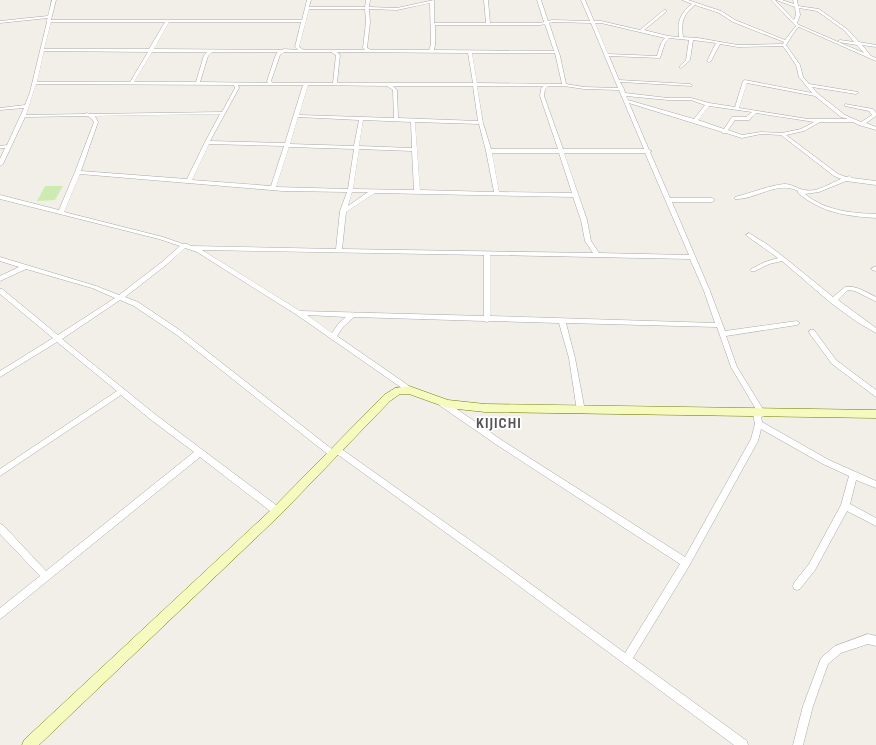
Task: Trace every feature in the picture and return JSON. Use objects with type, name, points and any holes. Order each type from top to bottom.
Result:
[{"type":"street","points":[[0,164],[27,106],[54,0]]},
{"type":"street","points":[[297,47],[309,0]]},
{"type":"street","points":[[365,48],[368,22],[368,0]]},
{"type":"street","points":[[307,8],[397,9],[432,0],[433,45],[431,52]]},
{"type":"street","points":[[486,0],[488,23]]},
{"type":"street","points":[[539,0],[556,52],[564,85]]},
{"type":"street","points":[[583,0],[606,55],[620,81],[627,102],[707,291],[734,367],[760,417],[826,462],[876,485]]},
{"type":"street","points":[[684,0],[722,13],[734,21],[785,43],[798,65],[799,73],[816,95],[837,113],[853,121],[876,129]]},
{"type":"street","points":[[773,0],[797,24],[876,60]]},
{"type":"street","points":[[778,0],[798,7],[818,10],[842,27],[860,44],[869,56]]},
{"type":"street","points":[[785,43],[797,24],[798,7],[795,0]]},
{"type":"street","points":[[681,38],[679,23],[681,17],[695,3]]},
{"type":"street","points":[[641,31],[665,11]]},
{"type":"street","points":[[0,22],[49,19],[303,21]]},
{"type":"street","points":[[131,84],[168,21]]},
{"type":"street","points":[[432,24],[552,21],[605,23],[668,37],[742,46],[785,43]]},
{"type":"street","points":[[606,55],[658,57],[663,43],[668,37]]},
{"type":"street","points":[[681,67],[688,60],[691,39]]},
{"type":"street","points":[[832,40],[876,46]]},
{"type":"street","points":[[709,61],[718,43]]},
{"type":"street","points":[[272,84],[269,81],[278,54],[297,47],[303,51]]},
{"type":"street","points":[[354,52],[365,48]]},
{"type":"street","points":[[365,48],[371,52]]},
{"type":"street","points":[[42,50],[556,52]]},
{"type":"street","points":[[198,83],[206,55],[212,50]]},
{"type":"street","points":[[333,52],[338,55]]},
{"type":"street","points":[[338,55],[345,52]]},
{"type":"street","points":[[470,52],[477,85],[481,122],[489,151],[497,193]]},
{"type":"street","points":[[337,84],[335,82],[338,55]]},
{"type":"street","points":[[620,81],[653,80],[690,86]]},
{"type":"street","points":[[737,108],[745,81],[816,95]]},
{"type":"street","points":[[34,83],[198,83],[236,86],[247,83],[564,85],[668,99],[691,99],[708,104],[818,121],[853,121]]},
{"type":"street","points":[[273,188],[306,84]]},
{"type":"street","points":[[389,85],[395,90],[396,120]]},
{"type":"street","points":[[807,85],[856,93]]},
{"type":"street","points":[[189,181],[207,142],[224,113],[236,86]]},
{"type":"street","points":[[546,86],[543,89],[542,96],[562,153],[574,195],[584,220],[588,241],[596,254]]},
{"type":"street","points":[[627,102],[695,121],[742,137],[761,133],[782,134],[802,130],[818,121]]},
{"type":"street","points":[[695,121],[708,104]]},
{"type":"street","points":[[847,105],[871,110],[875,115],[861,124]]},
{"type":"street","points":[[0,109],[27,106]]},
{"type":"street","points":[[724,132],[734,118],[747,120],[756,111]]},
{"type":"street","points":[[23,116],[224,113]]},
{"type":"street","points":[[87,114],[96,120]]},
{"type":"street","points":[[61,212],[78,172],[96,120],[105,114]]},
{"type":"street","points":[[296,116],[413,121],[481,122]]},
{"type":"street","points":[[339,250],[344,211],[350,191],[361,119]]},
{"type":"street","points":[[413,121],[417,192]]},
{"type":"street","points":[[782,134],[836,175],[876,183]]},
{"type":"street","points":[[207,142],[415,150]]},
{"type":"street","points":[[0,147],[9,146]]},
{"type":"street","points":[[489,151],[562,153],[649,151]]},
{"type":"street","points":[[78,172],[273,188],[350,191],[376,190],[574,195]]},
{"type":"street","points":[[738,198],[787,186],[800,192],[807,193],[820,190],[841,180],[850,178]]},
{"type":"street","points":[[344,211],[376,190]]},
{"type":"street","points":[[800,192],[810,201],[829,210],[876,216]]},
{"type":"street","points":[[0,197],[188,246],[208,256],[299,313],[409,390],[455,406],[760,417],[876,414]]},
{"type":"street","points":[[0,203],[11,200]]},
{"type":"street","points":[[669,200],[712,200]]},
{"type":"street","points":[[749,235],[783,259],[833,301],[876,331]]},
{"type":"street","points":[[0,374],[57,339],[120,297],[188,246],[693,257]]},
{"type":"street","points":[[487,253],[487,320]]},
{"type":"street","points":[[0,259],[120,297],[162,320],[335,452],[627,659],[743,745]]},
{"type":"street","points":[[753,270],[768,263],[783,259]]},
{"type":"street","points":[[0,279],[26,266]]},
{"type":"street","points":[[833,301],[848,288],[856,289],[875,299]]},
{"type":"street","points":[[0,291],[122,391],[277,511]]},
{"type":"street","points":[[299,313],[487,320],[562,320],[719,325]]},
{"type":"street","points":[[333,337],[341,325],[351,316]]},
{"type":"street","points":[[562,320],[572,358],[581,411]]},
{"type":"street","points":[[723,334],[797,323]]},
{"type":"street","points":[[812,332],[834,362],[876,394]]},
{"type":"street","points":[[29,745],[277,511],[387,398],[398,391],[409,390]]},
{"type":"street","points":[[0,473],[122,391]]},
{"type":"street","points":[[440,401],[500,443],[686,563]]},
{"type":"street","points":[[627,659],[686,563],[748,452],[760,417]]},
{"type":"street","points":[[0,614],[200,452]]},
{"type":"street","points":[[797,586],[812,567],[845,506],[854,474]]},
{"type":"street","points":[[845,506],[876,522]]},
{"type":"street","points":[[0,528],[46,577]]},
{"type":"street","points":[[798,745],[808,706],[824,661],[838,649],[868,639],[876,641]]},
{"type":"green space","points":[[45,186],[63,186],[55,200],[37,201]]},
{"type":"district","name":"KIJICHI","points":[[499,422]]}]
